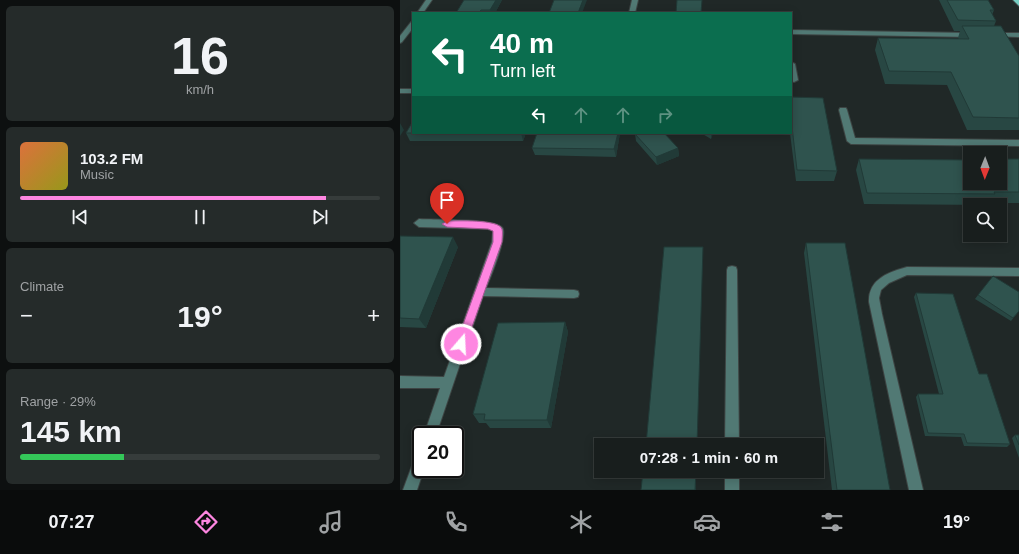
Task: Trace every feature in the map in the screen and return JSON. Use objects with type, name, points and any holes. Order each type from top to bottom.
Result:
[{"type":"main road","points":[[1016,0],[1019,4]]},
{"type":"street","points":[[421,12],[429,0]]},
{"type":"street","points":[[632,12],[635,0]]},
{"type":"street","points":[[400,41],[412,23]]},
{"type":"street","points":[[792,32],[980,35]]},
{"type":"street","points":[[988,35],[1019,35]]},
{"type":"street","points":[[792,69],[794,80]]},
{"type":"street","points":[[400,91],[412,91]]},
{"type":"street","points":[[843,110],[851,141],[1019,143]]},
{"type":"street","points":[[419,224],[489,225],[498,229],[497,242],[433,426]]},
{"type":"street","points":[[732,270],[732,438]]},
{"type":"street","points":[[916,490],[876,314],[874,296],[880,285],[890,276],[907,272],[1019,272]]},
{"type":"street","points":[[479,292],[574,294]]},
{"type":"street","points":[[400,382],[448,383]]},
{"type":"street","points":[[410,490],[414,478]]},
{"type":"street","points":[[732,478],[732,490]]},
{"type":"building","points":[[464,0],[496,0],[490,10],[481,10],[480,12],[457,12]]},
{"type":"building","points":[[554,0],[583,0],[578,12],[549,12]]},
{"type":"building","points":[[677,0],[702,0],[701,12],[676,12]]},
{"type":"building","points":[[947,0],[988,0],[994,10],[990,10],[996,21],[958,20]]},
{"type":"building","points":[[962,26],[1001,26],[1019,56],[1019,118],[973,117],[951,72],[889,71],[878,38],[969,39]]},
{"type":"building","points":[[792,97],[823,98],[837,171],[797,170],[792,127]]},
{"type":"building","points":[[412,123],[412,133],[406,133]]},
{"type":"building","points":[[537,134],[618,134],[614,149],[532,148]]},
{"type":"building","points":[[635,134],[665,134],[678,148],[656,157]]},
{"type":"building","points":[[859,159],[963,160],[963,190],[1007,190],[1007,159],[1019,159],[1019,192],[994,192],[995,194],[867,193]]},
{"type":"building","points":[[400,236],[453,237],[419,319],[400,318]]},
{"type":"building","points":[[806,243],[845,243],[890,490],[837,490]]},
{"type":"building","points":[[664,247],[703,247],[697,438],[647,438]]},
{"type":"building","points":[[993,276],[1019,292],[1019,311],[1013,318],[978,295]]},
{"type":"building","points":[[916,293],[953,294],[979,374],[987,374],[1010,444],[967,443],[964,434],[928,433],[918,394],[943,394]]},
{"type":"building","points":[[565,322],[547,420],[484,420],[485,414],[473,414],[498,323]]},
{"type":"building","points":[[1015,435],[1019,435],[1019,445]]},
{"type":"building","points":[[642,478],[696,478],[695,490],[641,490]]},
{"type":"route","points":[[447,224],[489,225],[498,229],[497,242],[461,344]]}]
